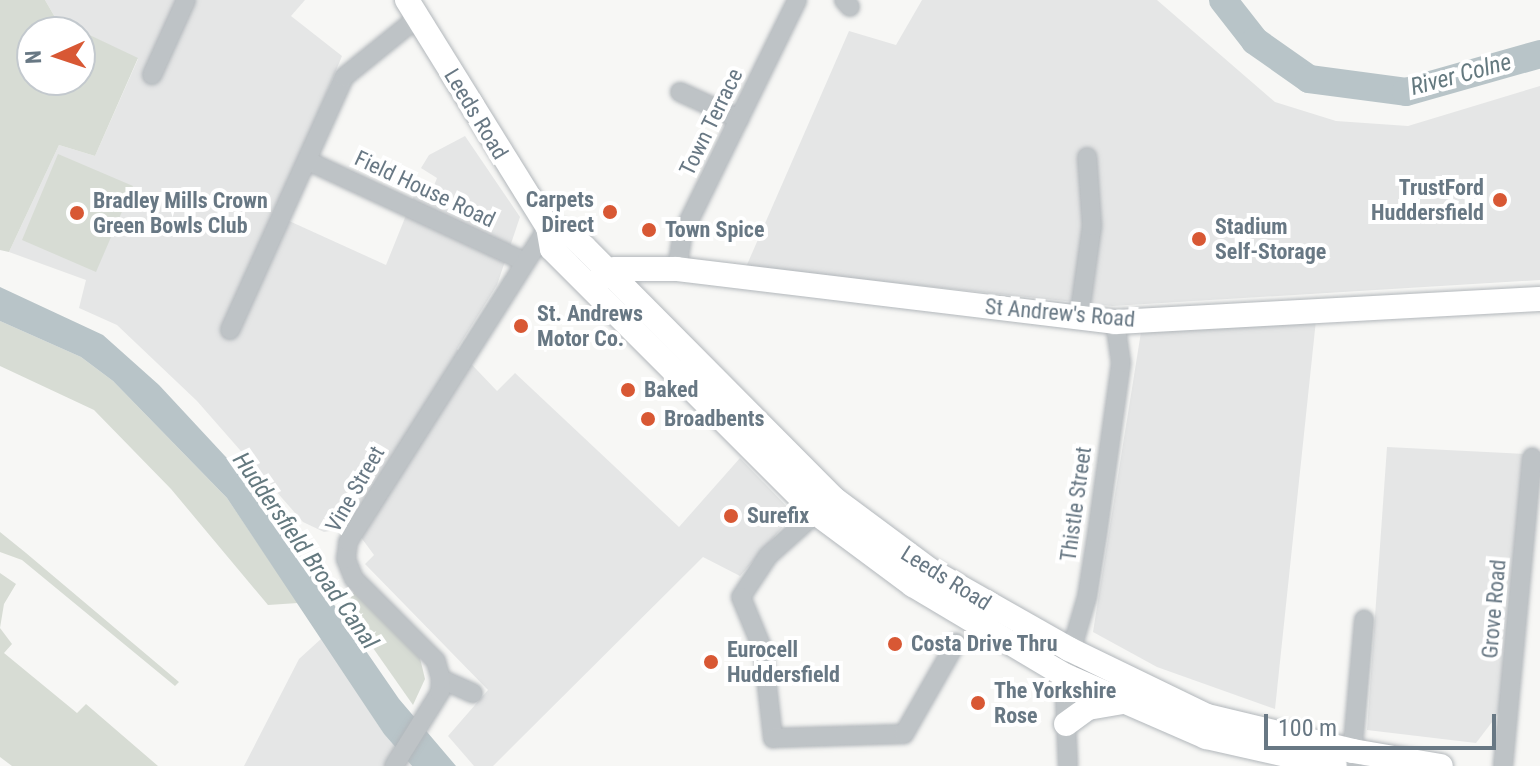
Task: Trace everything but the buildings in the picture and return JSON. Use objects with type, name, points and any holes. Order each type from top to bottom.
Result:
[{"type":"main road","name":"Leeds Road","points":[[412,9],[548,227],[571,235],[599,281],[824,506],[950,608],[1064,675],[1206,737],[1346,761],[1441,766]]},
{"type":"main road","name":"St Andrew's Road","points":[[599,281],[677,269],[1115,322],[1540,299]]},
{"type":"main road","name":"Leeds Road","points":[[824,506],[1069,649],[1207,716],[1346,761]]},
{"type":"main road","points":[[1066,724],[1088,708],[1121,702]]},
{"type":"street","points":[[152,75],[186,0]]},
{"type":"street","name":"Town Terrace","points":[[677,269],[683,233],[797,0]]},
{"type":"street","points":[[230,330],[344,77],[412,9]]},
{"type":"street","points":[[680,92],[739,119]]},
{"type":"street","points":[[1079,318],[1092,226],[1087,157]]},
{"type":"street","name":"Field House Road","points":[[308,161],[523,261]]},
{"type":"street","name":"Vine Street","points":[[441,679],[436,661],[354,579],[346,559],[348,542],[523,261],[548,227]]},
{"type":"street","name":"Thistle Street","points":[[1121,363],[1137,329],[1157,320]]},
{"type":"street","name":"Thistle Street","points":[[1068,766],[1064,675],[1069,649],[1087,597],[1121,363],[1115,322]]},
{"type":"street","name":"Grove Road","points":[[1503,766],[1532,457]]},
{"type":"street","points":[[824,506],[768,556],[741,597],[763,650],[773,738],[904,734],[956,643],[950,608]]},
{"type":"street","points":[[1346,761],[1364,620]]},
{"type":"street","points":[[956,643],[1000,637]]},
{"type":"street","points":[[396,761],[440,692],[441,679],[473,693]]},
{"type":"shaded area","points":[[0,0],[45,0],[54,16],[16,16],[16,96],[96,96],[96,38],[138,58],[95,156],[59,145],[9,252],[0,250]]},
{"type":"shaded area","points":[[45,0],[305,0],[291,16],[342,56],[276,215],[386,265],[415,193],[428,201],[437,178],[421,168],[429,155],[465,136],[520,217],[497,285],[457,349],[497,391],[515,373],[679,527],[740,458],[794,514],[740,576],[703,557],[493,766],[474,766],[448,736],[488,690],[365,564],[374,555],[360,536],[342,529],[324,532],[303,522],[197,401],[117,325],[79,308],[86,280],[9,252],[59,145],[95,156],[138,59],[96,39],[96,16],[54,16]]},
{"type":"shaded area","points":[[922,0],[1157,0],[1275,102],[1336,121],[1408,126],[1540,86],[1540,280],[1112,306],[746,267],[849,31],[896,45]]},
{"type":"shaded area","name":"Bradley Mills Crown Green Bowls Club","points":[[58,154],[133,186],[96,272],[22,240]]},
{"type":"shaded area","points":[[0,287],[103,335],[159,385],[251,484],[399,699],[456,766],[412,766],[384,734],[227,498],[113,381],[81,357],[0,321]]},
{"type":"shaded area","points":[[1316,320],[1275,709],[1157,667],[1093,632],[1141,332]]},
{"type":"shaded area","points":[[0,321],[81,357],[113,381],[227,498],[298,603],[268,605],[171,489],[94,410],[0,366]]},
{"type":"shaded area","points":[[1387,447],[1526,454],[1502,709],[1476,743],[1367,730]]},
{"type":"shaded area","points":[[0,532],[179,682],[175,686],[22,560],[0,552]]},
{"type":"shaded area","points":[[0,573],[16,584],[4,604],[0,628]]},
{"type":"shaded area","points":[[354,592],[420,658],[425,679],[413,705],[345,608]]},
{"type":"shaded area","points":[[0,628],[12,644],[4,653],[77,713],[86,704],[158,766],[12,766],[0,757]]},
{"type":"shaded area","points":[[322,638],[384,734],[412,766],[244,766],[299,659]]},
{"type":"waterway","name":"River Colne","points":[[1223,0],[1255,41],[1309,79],[1406,92],[1540,54]]},
{"type":"place","name":"TrustFord Huddersfield","points":[[1500,200]]},
{"type":"place","name":"Carpets Direct","points":[[610,212]]},
{"type":"place","name":"Bradley Mills Crown Green Bowls Club","points":[[77,213]]},
{"type":"place","name":"Town Spice","points":[[649,230]]},
{"type":"place","name":"Stadium Self-Storage","points":[[1199,239]]},
{"type":"place","name":"St. Andrews Motor Co.","points":[[521,326]]},
{"type":"place","name":"Baked","points":[[628,390]]},
{"type":"place","name":"Broadbents","points":[[648,419]]},
{"type":"place","name":"Surefix","points":[[731,516]]},
{"type":"place","name":"Costa Drive Thru","points":[[895,644]]},
{"type":"place","name":"Eurocell Huddersfield","points":[[711,662]]},
{"type":"place","name":"The Yorkshire Rose","points":[[978,703]]},
{"type":"water label","name":"Huddersfield Broad Canal","points":[[305,551]]}]
